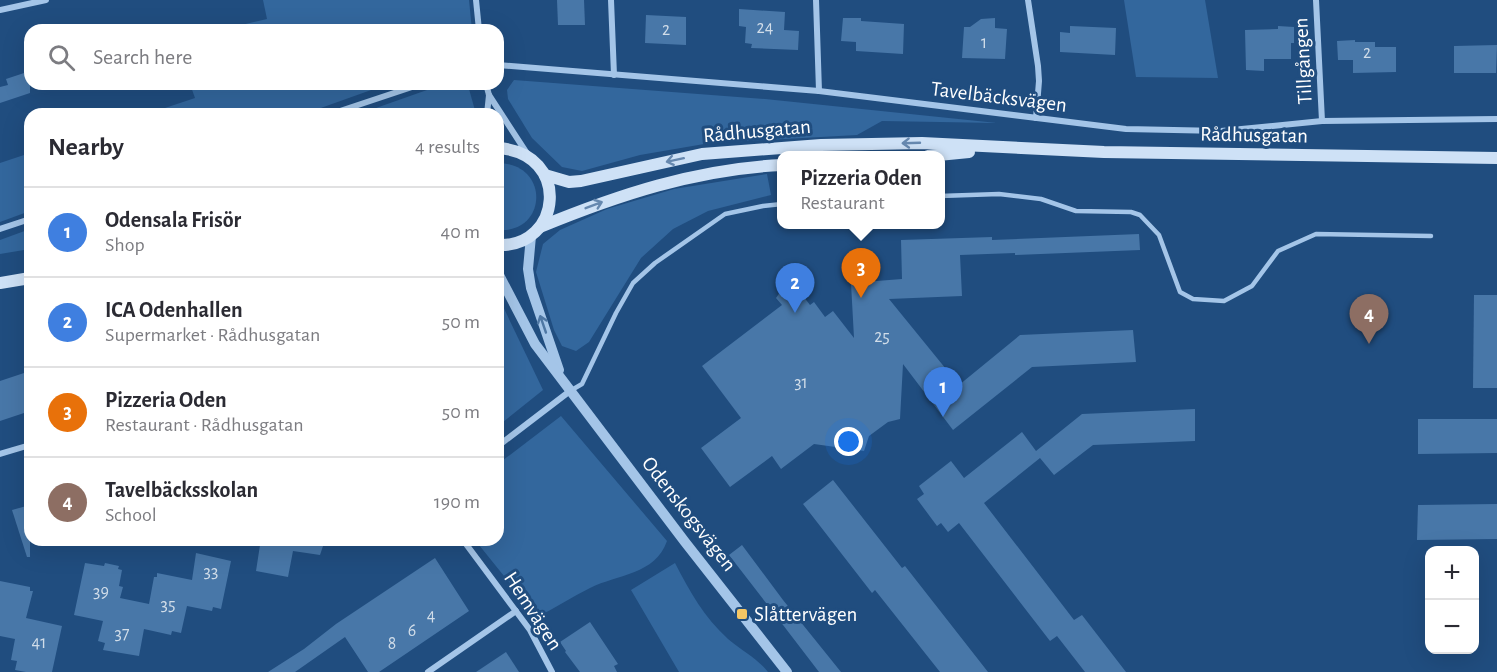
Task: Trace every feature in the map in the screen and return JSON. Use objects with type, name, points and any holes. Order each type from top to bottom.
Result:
[{"type":"main road","name":"Rådhusgatan","points":[[545,175],[568,182],[581,181],[702,154],[822,145],[922,143],[1104,152],[1497,158]]},
{"type":"main road","name":"Rådhusgatan","points":[[945,154],[1011,148]]},
{"type":"main road","points":[[504,149],[529,156],[539,165],[545,175],[550,190],[550,204],[546,217],[535,231]]},
{"type":"main road","name":"Rådhusgatan","points":[[504,245],[520,242],[535,231],[596,204],[664,182],[777,165]]},
{"type":"main road","points":[[0,283],[24,279]]},
{"type":"street","points":[[0,10],[46,0]]},
{"type":"street","points":[[476,0],[478,24]]},
{"type":"street","points":[[611,0],[615,75]]},
{"type":"street","points":[[816,0],[819,91]]},
{"type":"street","points":[[1028,0],[1038,66],[1036,118]]},
{"type":"street","name":"Tillgången","points":[[1316,0],[1322,121]]},
{"type":"street","name":"Tavelbäcksvägen","points":[[504,66],[819,91],[1126,129],[1221,131],[1322,121],[1497,119]]},
{"type":"street","points":[[349,108],[403,90]]},
{"type":"street","points":[[488,90],[498,108]]},
{"type":"street","points":[[488,108],[489,95]]},
{"type":"street","points":[[504,118],[529,156]]},
{"type":"street","points":[[0,229],[24,221]]},
{"type":"street","name":"Odenskogsvägen","points":[[535,231],[528,259],[531,288],[562,379]]},
{"type":"street","name":"Odenskogsvägen","points":[[504,285],[535,344],[787,672]]},
{"type":"street","points":[[504,441],[570,391]]},
{"type":"street","points":[[0,454],[24,447]]},
{"type":"street","name":"Hemvägen","points":[[467,546],[530,630],[552,672]]},
{"type":"street","points":[[428,672],[516,611]]},
{"type":"lane","points":[[945,196],[999,194],[1041,199],[1076,211],[1131,212],[1140,215],[1159,235],[1179,292],[1193,299],[1207,301],[1224,301],[1252,286],[1278,251],[1316,234],[1431,236]]},
{"type":"lane","points":[[570,391],[582,384],[633,283],[648,269],[725,214],[777,205]]},
{"type":"shaded area","points":[[263,0],[469,0],[471,24],[246,24],[267,19]]},
{"type":"shaded area","points":[[1124,0],[1205,0],[1218,78],[1136,77]]},
{"type":"shaded area","points":[[514,80],[765,99],[997,123],[882,121],[857,135],[710,143],[640,155],[582,171],[562,167],[532,138],[508,99],[507,90]]},
{"type":"shaded area","points":[[192,90],[371,90],[321,108],[165,108],[195,98]]},
{"type":"shaded area","points":[[427,90],[469,90],[474,108],[376,108]]},
{"type":"shaded area","points":[[24,155],[24,213],[0,222],[0,163]]},
{"type":"shaded area","points":[[504,164],[515,166],[527,174],[534,186],[536,198],[534,211],[526,221],[514,228],[504,229]]},
{"type":"shaded area","points":[[767,174],[771,195],[708,211],[673,229],[641,258],[589,342],[576,351],[562,346],[554,330],[536,272],[543,244],[560,230],[607,209],[674,189]]},
{"type":"shaded area","points":[[24,231],[24,250],[0,254],[0,240]]},
{"type":"shaded area","points":[[504,309],[543,390],[504,421]]},
{"type":"shaded area","points":[[561,416],[667,541],[654,561],[645,567],[590,588],[537,617],[480,546],[504,546],[504,459]]},
{"type":"shaded area","points":[[675,563],[692,594],[712,622],[728,639],[768,672],[679,672],[631,590]]},
{"type":"building","points":[[557,0],[584,0],[585,25],[558,25]]},
{"type":"building","points":[[739,9],[785,12],[784,30],[799,31],[798,50],[751,48],[752,44],[745,43],[746,27],[739,26]]},
{"type":"building","points":[[646,15],[686,17],[686,45],[645,43]]},
{"type":"building","points":[[843,18],[904,24],[903,54],[856,51],[856,42],[841,41]]},
{"type":"building","points":[[995,18],[995,28],[1007,29],[1005,59],[962,58],[964,27],[970,27],[981,19]]},
{"type":"building","points":[[1070,26],[1116,28],[1115,55],[1060,52],[1060,32],[1070,33]]},
{"type":"building","points":[[1278,26],[1294,27],[1291,59],[1264,59],[1264,71],[1246,70],[1245,30],[1278,29]]},
{"type":"building","points":[[1355,40],[1355,42],[1375,42],[1375,47],[1396,47],[1396,72],[1353,73],[1353,60],[1338,60],[1337,41]]},
{"type":"building","points":[[1497,45],[1496,73],[1454,73],[1454,46]]},
{"type":"building","points":[[24,73],[24,90],[30,90],[30,93],[0,103],[0,87],[8,85],[6,79]]},
{"type":"building","points":[[1139,234],[1140,250],[960,255],[962,296],[889,299],[959,385],[1020,335],[1133,330],[1136,362],[1032,367],[953,430],[903,364],[900,419],[888,422],[869,436],[864,451],[814,444],[781,469],[772,456],[730,487],[701,448],[741,418],[702,366],[782,305],[776,298],[783,288],[794,284],[810,305],[814,302],[825,317],[833,311],[854,338],[851,283],[902,279],[901,240],[992,237],[992,240]]},
{"type":"building","points":[[1474,295],[1497,295],[1497,388],[1473,388]]},
{"type":"building","points":[[24,373],[24,413],[0,421],[0,381]]},
{"type":"building","points":[[1195,409],[1195,441],[1093,445],[1054,475],[1040,458],[984,503],[1074,620],[1082,615],[1126,672],[1085,672],[1057,636],[1050,641],[959,523],[948,532],[941,523],[937,526],[917,499],[924,494],[919,486],[951,461],[964,478],[1022,432],[1036,451],[1082,414]]},
{"type":"building","points":[[1418,419],[1497,419],[1497,453],[1418,454]]},
{"type":"building","points":[[833,480],[902,568],[905,566],[988,672],[940,672],[875,590],[872,593],[803,504]]},
{"type":"building","points":[[1497,504],[1497,539],[1417,540],[1418,505]]},
{"type":"building","points":[[24,507],[24,546],[30,546],[30,557],[27,557],[12,510]]},
{"type":"building","points":[[742,545],[841,672],[819,672],[729,555]]},
{"type":"building","points":[[260,546],[323,546],[320,555],[293,551],[288,577],[256,571]]},
{"type":"building","points":[[196,553],[231,561],[221,609],[213,607],[212,611],[187,606],[181,633],[172,631],[171,635],[144,629],[139,656],[103,650],[105,643],[98,641],[103,621],[74,615],[85,563],[119,566],[118,569],[122,570],[119,586],[123,587],[120,598],[149,604],[154,577],[157,577],[157,573],[192,580]]},
{"type":"building","points":[[435,558],[469,611],[379,672],[368,672],[345,637],[295,672],[268,672],[304,649],[336,624]]},
{"type":"building","points":[[0,581],[30,587],[30,591],[33,591],[26,618],[62,626],[52,672],[15,670],[17,661],[11,660],[15,639],[0,636]]},
{"type":"building","points":[[590,622],[618,664],[614,666],[617,672],[580,672],[565,652],[560,642]]},
{"type":"building","points":[[506,652],[519,672],[476,672]]},
{"type":"place","name":"Pizzeria Oden","points":[[861,298]]},
{"type":"place","name":"ICA Odenhallen","points":[[795,313]]},
{"type":"place","name":"Tavelbäcksskolan","points":[[1369,344]]},
{"type":"place","name":"Odensala Frisör","points":[[943,417]]},
{"type":"place","name":"Slåttervägen","points":[[742,614]]}]
